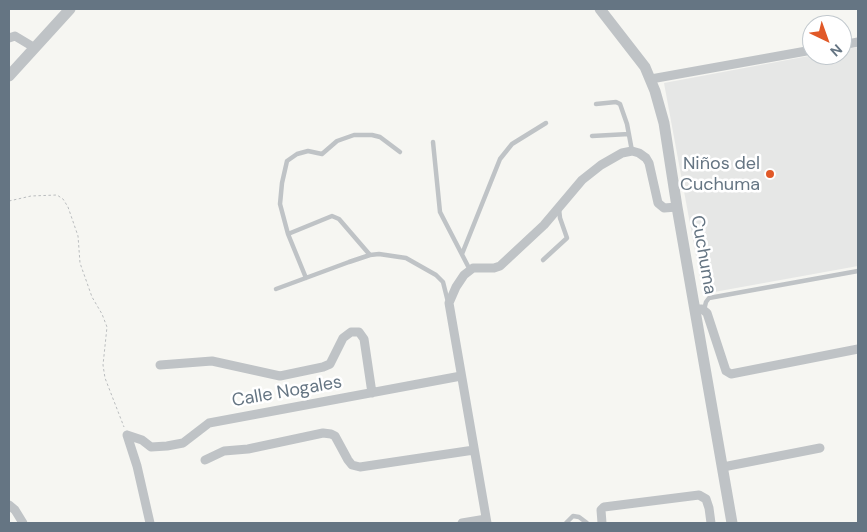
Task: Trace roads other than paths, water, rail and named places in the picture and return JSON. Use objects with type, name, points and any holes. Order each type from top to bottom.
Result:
[{"type":"street","points":[[9,76],[70,9]]},
{"type":"street","name":"Cuchuma","points":[[600,9],[637,57],[656,91],[664,123],[676,207],[700,310],[732,523]]},
{"type":"street","points":[[9,38],[15,36],[35,48]]},
{"type":"street","points":[[651,79],[802,52]]},
{"type":"street","points":[[462,523],[486,521],[449,303],[464,275],[478,267],[494,268],[500,266],[544,225],[573,190],[592,172],[610,158],[622,153],[632,151],[642,155],[649,163],[657,200],[661,206],[668,208],[676,207]]},
{"type":"street","points":[[700,310],[707,313],[726,370],[731,374],[858,350]]},
{"type":"street","points":[[160,365],[212,361],[280,376],[330,364],[344,338],[351,332],[359,332],[364,339],[372,393]]},
{"type":"street","name":"Calle Nogales","points":[[150,523],[137,466],[127,435],[142,440],[151,447],[167,446],[183,443],[209,423],[461,376]]},
{"type":"street","points":[[205,460],[224,451],[248,449],[323,433],[335,436],[352,465],[360,467],[474,450]]},
{"type":"street","points":[[723,467],[820,448]]},
{"type":"street","points":[[602,523],[601,510],[604,507],[699,495],[706,499],[711,523]]},
{"type":"street","points":[[9,505],[23,523]]},
{"type":"lane","points":[[596,104],[616,102],[620,104],[632,151]]},
{"type":"lane","points":[[462,254],[500,159],[512,144],[546,123]]},
{"type":"lane","points":[[306,278],[288,234],[280,204],[282,183],[288,161],[297,154],[308,152],[322,154],[337,140],[354,135],[372,134],[400,152]]},
{"type":"lane","points":[[592,136],[629,134]]},
{"type":"lane","points":[[433,142],[440,212],[470,270]]},
{"type":"lane","points":[[544,260],[567,238],[560,218],[559,208]]},
{"type":"lane","points":[[288,234],[336,216],[370,254]]},
{"type":"lane","points":[[276,289],[370,254],[379,254],[406,258],[436,275],[443,282],[449,303]]},
{"type":"lane","points":[[700,310],[710,298],[858,271]]},
{"type":"lane","points":[[566,523],[573,516],[586,523]]},
{"type":"place","name":"Niños del Cuchuma","points":[[770,174]]}]
